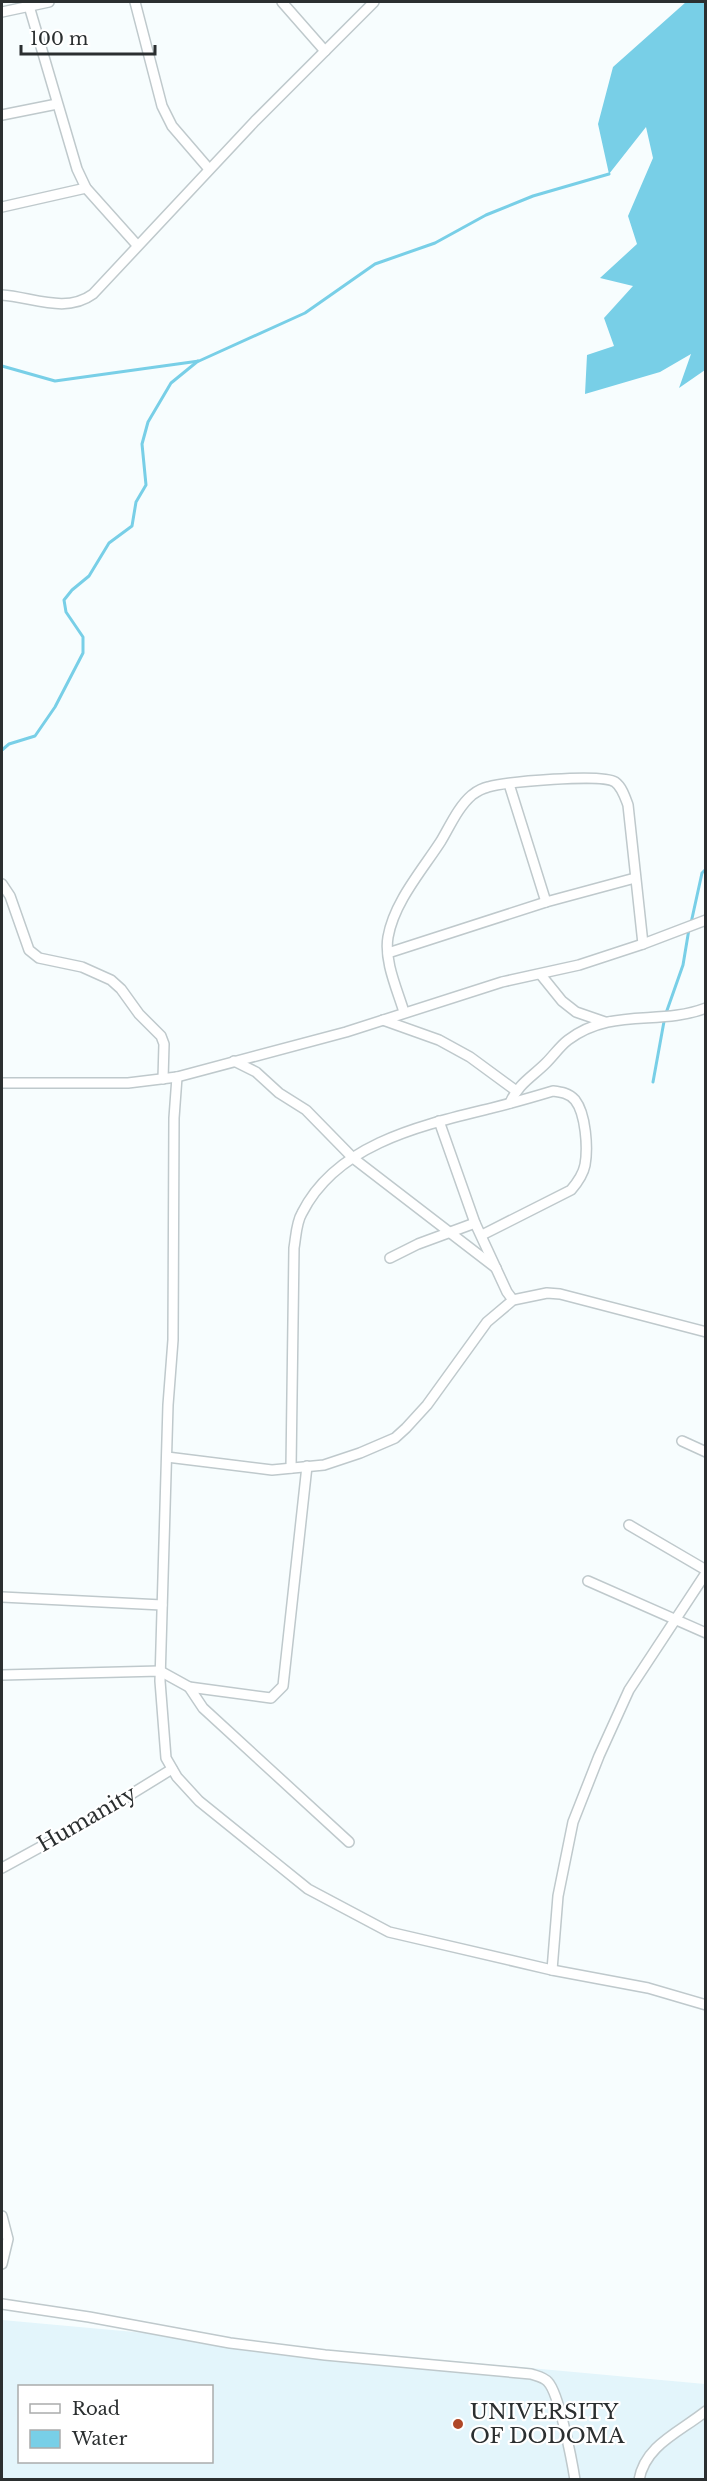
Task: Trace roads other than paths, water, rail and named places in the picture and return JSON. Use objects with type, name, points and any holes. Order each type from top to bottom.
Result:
[{"type":"street","points":[[2,12],[48,2]]},
{"type":"street","points":[[135,2],[162,105],[172,126],[209,169]]},
{"type":"street","points":[[282,2],[325,51]]},
{"type":"street","points":[[2,295],[68,305],[83,302],[209,169],[374,2]]},
{"type":"street","points":[[29,6],[69,144],[86,188],[137,245]]},
{"type":"street","points":[[2,116],[57,104]]},
{"type":"street","points":[[2,207],[86,188]]},
{"type":"street","points":[[404,1012],[388,952],[388,936],[400,907],[461,808],[472,795],[485,787],[585,778],[605,778],[614,781],[622,790],[628,805],[634,878],[643,944]]},
{"type":"street","points":[[509,784],[546,902]]},
{"type":"street","points":[[388,952],[546,902],[634,878]]},
{"type":"street","points":[[2,884],[10,896],[29,950],[39,958],[82,967],[111,980],[161,1036],[164,1044],[164,1079]]},
{"type":"street","points":[[2,1083],[128,1083],[177,1077],[383,1020],[502,982],[541,975],[643,944],[705,920]]},
{"type":"street","points":[[541,975],[562,1001],[576,1012],[605,1022]]},
{"type":"street","points":[[510,1103],[515,1090],[568,1040],[605,1022],[620,1018],[665,1016],[705,1008]]},
{"type":"street","points":[[383,1020],[439,1040],[470,1057],[515,1090]]},
{"type":"street","points":[[234,1061],[256,1072],[279,1093],[306,1110],[353,1158],[496,1268]]},
{"type":"street","points":[[177,1077],[174,1118],[173,1340],[168,1405],[160,1671],[162,1726],[166,1758],[172,1769],[199,1801],[308,1889],[389,1932],[552,1970],[648,1988],[705,2005]]},
{"type":"street","points":[[291,1468],[294,1248],[300,1215],[312,1195],[324,1181],[353,1158],[386,1140],[439,1121],[553,1091],[566,1093],[574,1099],[581,1113],[584,1132],[585,1167],[579,1180],[571,1190],[482,1235]]},
{"type":"street","points":[[439,1121],[475,1223],[513,1300]]},
{"type":"street","points":[[390,1258],[475,1223]]},
{"type":"street","points":[[167,1457],[272,1470],[324,1465],[395,1438],[420,1414],[487,1322],[513,1300],[546,1293],[560,1294],[705,1332]]},
{"type":"street","points":[[682,1441],[705,1452]]},
{"type":"street","points":[[2,1676],[160,1671],[189,1688],[271,1698],[283,1686],[307,1466]]},
{"type":"street","points":[[552,1970],[558,1896],[573,1822],[599,1756],[629,1690],[705,1572],[629,1525]]},
{"type":"street","points":[[588,1581],[705,1633]]},
{"type":"street","points":[[2,1597],[162,1605]]},
{"type":"street","points":[[189,1688],[203,1708],[350,1842]]},
{"type":"street","name":"Humanity","points":[[2,1868],[86,1822],[172,1769]]},
{"type":"street","points":[[2,2216],[8,2239],[2,2264]]},
{"type":"street","points":[[2,2304],[89,2317],[230,2343],[326,2355],[531,2374],[551,2384],[575,2480]]},
{"type":"street","points":[[639,2480],[641,2468],[655,2448],[705,2411]]},
{"type":"water","points":[[686,2],[705,2],[705,370],[679,388],[691,354],[660,372],[585,394],[587,355],[614,346],[604,318],[633,286],[600,278],[637,244],[628,216],[653,158],[646,127],[609,174],[598,124],[613,67]]},
{"type":"waterway","points":[[2,366],[55,381],[199,361],[305,313],[375,264],[435,243],[486,215],[533,196],[609,174]]},
{"type":"waterway","points":[[2,750],[9,744],[35,736],[55,707],[83,653],[83,637],[66,612],[64,600],[89,576],[109,543],[132,526],[136,502],[146,485],[142,444],[148,422],[171,383],[198,361]]},
{"type":"waterway","points":[[691,923],[702,873],[706,869]]},
{"type":"waterway","points":[[653,1082],[665,1016],[683,965],[689,929]]},
{"type":"place","name":"UNIVERSITY OF DODOMA","points":[[458,2424]]}]
